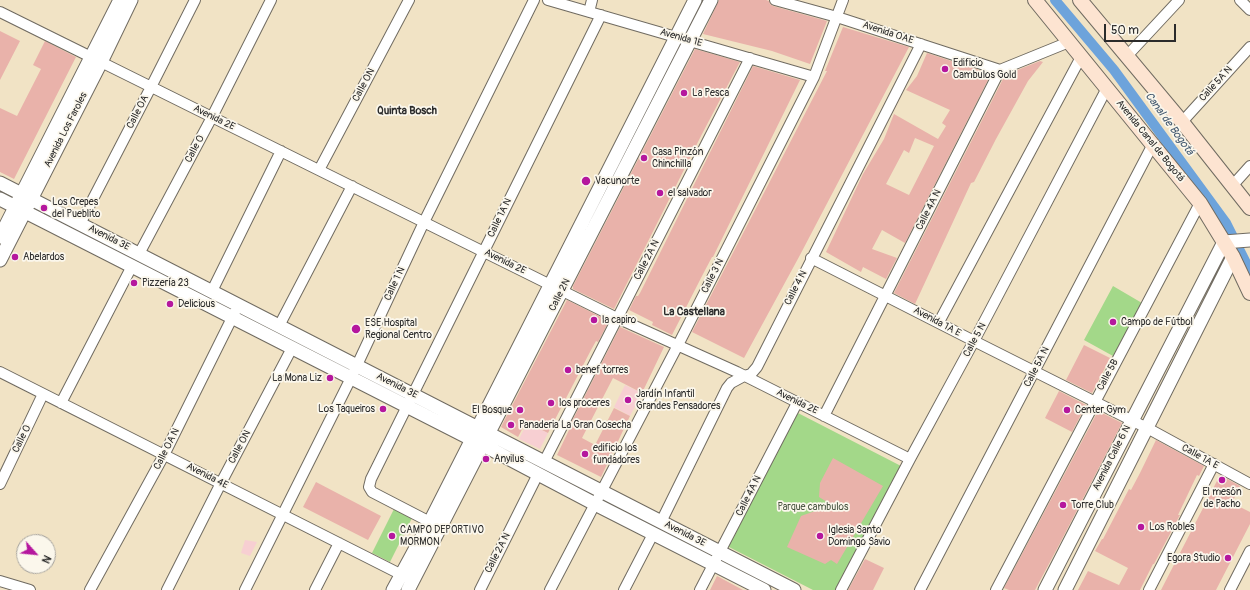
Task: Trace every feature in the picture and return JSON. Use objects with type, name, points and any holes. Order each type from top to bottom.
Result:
[{"type":"main road","name":"Avenida Canal de Bogotá","points":[[1035,0],[1153,144],[1229,242],[1233,258],[1250,293]]},
{"type":"main road","points":[[1080,0],[1126,57],[1182,122],[1250,208]]},
{"type":"street","name":"Avenida Los Faroles","points":[[96,60],[120,0]]},
{"type":"street","name":"Avenida Los Faroles","points":[[0,260],[26,196],[96,60],[131,0]]},
{"type":"street","name":"Calle 0A","points":[[80,224],[152,87],[194,0]]},
{"type":"street","name":"Calle 0","points":[[139,254],[212,117],[271,0]]},
{"type":"street","name":"Calle 0N","points":[[319,170],[409,0]]},
{"type":"street","name":"Calle 1 N","points":[[245,590],[352,378],[424,222],[534,0]]},
{"type":"street","name":"Avenida 1E","points":[[548,0],[814,77]]},
{"type":"street","points":[[589,12],[592,0]]},
{"type":"street","name":"Calle 2N","points":[[556,288],[695,0]]},
{"type":"street","name":"Calle 2N","points":[[411,585],[480,436],[556,288],[711,0]]},
{"type":"street","name":"Avenida 0AE","points":[[775,0],[837,17],[1000,70]]},
{"type":"street","name":"Calle 3 N","points":[[550,590],[678,345],[814,77],[843,0]]},
{"type":"street","points":[[1126,57],[1179,0]]},
{"type":"street","points":[[1240,0],[1250,10]]},
{"type":"street","name":"Avenida 2E","points":[[0,12],[617,318],[744,376],[910,459]]},
{"type":"street","name":"Calle 1A N","points":[[430,522],[372,492],[369,487],[371,479],[601,15]]},
{"type":"street","points":[[1000,70],[1069,42]]},
{"type":"street","name":"Calle 4 N","points":[[661,522],[727,388],[731,383],[751,374],[757,367],[921,44]]},
{"type":"street","name":"Calle 5A N","points":[[1182,122],[1250,46]]},
{"type":"street","points":[[939,322],[1081,57]]},
{"type":"street","name":"Calle 2A N","points":[[544,462],[750,58]]},
{"type":"street","name":"Calle 4A N","points":[[824,416],[1000,70]]},
{"type":"street","name":"Calle 5 N","points":[[841,590],[1107,88]]},
{"type":"street","name":"Calle 5A N","points":[[920,590],[1153,144]]},
{"type":"street","points":[[212,291],[282,151]]},
{"type":"street","points":[[1233,185],[1250,166]]},
{"type":"street","name":"Avenida 3E","points":[[0,183],[413,394],[538,474],[764,590]]},
{"type":"street","points":[[279,326],[352,186]]},
{"type":"street","name":"Avenida 3E","points":[[0,198],[407,406],[544,462],[794,590]]},
{"type":"street","name":"Calle 5B","points":[[996,590],[1094,401],[1200,203]]},
{"type":"street","name":"Avenida Los Faroles","points":[[0,237],[20,209]]},
{"type":"street","points":[[1229,242],[1250,240]]},
{"type":"street","name":"Avenida Calle 6 N","points":[[1045,590],[1132,420],[1229,242]]},
{"type":"street","name":"Avenida 1A E","points":[[811,258],[1148,428]]},
{"type":"street","name":"Avenida Calle 6 N","points":[[1065,590],[1233,258]]},
{"type":"street","points":[[61,403],[132,266]]},
{"type":"street","name":"Calle 0A N","points":[[90,590],[164,455],[238,305]]},
{"type":"street","name":"Calle 0N","points":[[167,590],[292,348]]},
{"type":"street","name":"Avenida 4E","points":[[0,372],[402,574],[411,585]]},
{"type":"street","name":"Calle 0","points":[[0,484],[43,394]]},
{"type":"street","name":"Calle 4A N","points":[[700,590],[797,403]]},
{"type":"street","name":"Calle 1A E","points":[[1148,428],[1250,484]]},
{"type":"street","name":"Calle 2N","points":[[393,590],[430,522],[480,436]]},
{"type":"street","points":[[1149,590],[1214,464]]},
{"type":"street","name":"Calle 2A N","points":[[480,590],[538,474]]},
{"type":"street","points":[[624,590],[653,534]]},
{"type":"street","points":[[315,590],[339,543]]},
{"type":"street","points":[[1230,590],[1250,551]]},
{"type":"street","points":[[0,581],[30,590]]},
{"type":"street","points":[[0,587],[9,590]]},
{"type":"shaded area","name":"Jardín Infantil Grandes Pensadores","points":[[625,385],[642,393],[630,416],[614,407]]},
{"type":"shaded area","points":[[527,423],[548,433],[540,449],[519,439]]},
{"type":"shaded area","points":[[245,540],[257,542],[250,556],[241,553]]},
{"type":"green space","name":"Campo de Fútbol","points":[[1113,286],[1142,303],[1113,356],[1084,340]]},
{"type":"green space","name":"Parque cambulos","points":[[796,412],[901,466],[837,590],[813,590],[727,546]]},
{"type":"green space","name":"CAMPO DEPORTIVO MORMON","points":[[394,509],[412,518],[390,562],[372,553]]},
{"type":"building","points":[[719,0],[766,0],[773,6],[827,21],[810,64],[772,51],[703,34]]},
{"type":"building","points":[[843,27],[909,47],[744,358],[692,332],[827,71],[825,71]]},
{"type":"building","points":[[0,31],[20,41],[0,80]]},
{"type":"building","points":[[45,41],[76,57],[14,179],[0,172],[0,108],[17,116],[41,69],[33,65]]},
{"type":"building","points":[[695,49],[740,62],[614,309],[573,289],[573,286]]},
{"type":"building","points":[[927,53],[991,74],[905,243],[882,230],[872,249],[897,258],[886,279],[863,267],[861,272],[826,252],[863,174],[884,139],[894,114],[938,139],[946,126],[942,123],[950,110],[906,90],[917,76]],"holes":[[[915,138],[934,146],[909,195],[886,184],[904,150],[909,153]]]},
{"type":"building","points":[[1040,61],[1043,62],[1028,81],[974,182],[971,183],[915,304],[894,293],[1005,75]]},
{"type":"building","points":[[753,66],[800,80],[713,257],[672,335],[652,325],[653,322],[629,310],[636,296],[640,293]]},
{"type":"building","points":[[567,300],[609,321],[598,342],[596,341],[591,350],[548,433],[526,422],[518,437],[501,427]]},
{"type":"building","points":[[620,327],[664,347],[642,393],[613,378],[582,438],[595,445],[614,408],[630,416],[601,477],[557,455],[569,430],[568,429]]},
{"type":"building","points":[[1084,345],[1110,358],[1092,393],[1066,380]]},
{"type":"building","name":"Center Gym","points":[[1059,391],[1086,405],[1072,432],[1045,418]]},
{"type":"building","name":"Torre Club","points":[[1098,411],[1122,423],[1059,545],[1035,590],[1009,590],[1004,588]]},
{"type":"building","points":[[1156,440],[1204,466],[1199,476],[1197,475],[1178,515],[1180,515],[1140,590],[1078,590],[1088,571],[1119,585],[1128,568],[1095,551],[1103,539],[1129,489],[1131,490]]},
{"type":"building","points":[[833,458],[883,486],[837,564],[831,560],[825,564],[787,547],[801,516],[832,505],[819,497],[820,483]]},
{"type":"building","points":[[1220,475],[1240,486],[1232,503],[1250,512],[1250,524],[1216,590],[1161,590]]},
{"type":"building","points":[[316,482],[381,516],[368,540],[303,507]]},
{"type":"building","points":[[865,559],[884,568],[873,590],[848,590]]},
{"type":"building","points":[[717,576],[743,590],[710,590]]},
{"type":"waterway","name":"Canal de Bogotá","points":[[1055,0],[1114,70],[1226,223],[1250,271]]},
{"type":"place","name":"Edificio Cambulos Gold","points":[[945,69]]},
{"type":"place","name":"La Pesca","points":[[684,93]]},
{"type":"place","name":"Casa Pinzón Chinchilla","points":[[644,158]]},
{"type":"place","name":"Vacunorte","points":[[586,181]]},
{"type":"place","name":"el salvador","points":[[660,193]]},
{"type":"place","name":"Los Crepes del Pueblito","points":[[44,208]]},
{"type":"place","name":"Abelardos","points":[[15,257]]},
{"type":"place","name":"Pizzería 23","points":[[134,283]]},
{"type":"place","name":"Delicious","points":[[170,304]]},
{"type":"place","name":"la capiro","points":[[594,320]]},
{"type":"place","name":"Campo de Fútbol","points":[[1113,322]]},
{"type":"place","name":"ESE Hospital Regional Centro","points":[[356,329]]},
{"type":"place","name":"benef torres","points":[[568,370]]},
{"type":"place","name":"La Mona Liz","points":[[330,378]]},
{"type":"place","name":"Jardín Infantil Grandes Pensadores","points":[[628,400]]},
{"type":"place","name":"los proceres","points":[[551,403]]},
{"type":"place","name":"Los Taqueiros","points":[[383,409]]},
{"type":"place","name":"El Bosque","points":[[520,410]]},
{"type":"place","name":"Center Gym","points":[[1067,410]]},
{"type":"place","name":"Panaderia La Gran Cosecha","points":[[511,425]]},
{"type":"place","name":"edificio los fundadores","points":[[585,454]]},
{"type":"place","name":"Anyilus","points":[[486,459]]},
{"type":"place","name":"El mesón de Pacho","points":[[1222,480]]},
{"type":"place","name":"Torre Club","points":[[1063,505]]},
{"type":"place","name":"Los Robles","points":[[1141,527]]},
{"type":"place","name":"CAMPO DEPORTIVO MORMON","points":[[392,536]]},
{"type":"place","name":"Iglesia Santo Domingo Savio","points":[[820,536]]},
{"type":"place","name":"Egora Studio","points":[[1228,558]]},
{"type":"district","name":"Quinta Bosch","points":[[407,111]]},
{"type":"district","name":"La Castellana","points":[[694,312]]}]
